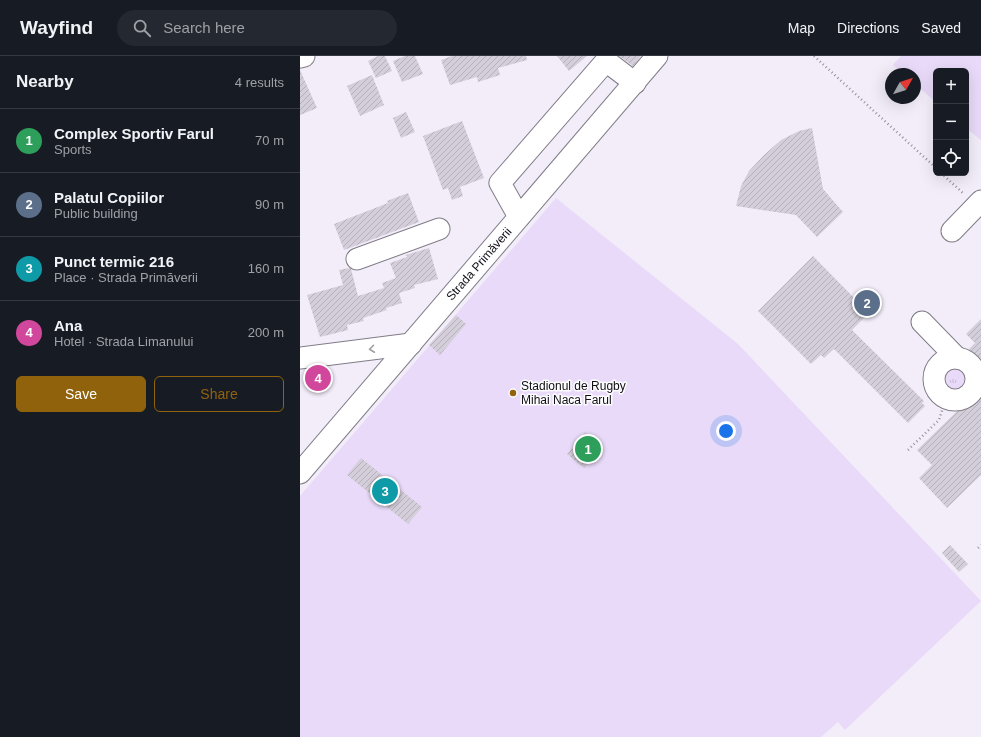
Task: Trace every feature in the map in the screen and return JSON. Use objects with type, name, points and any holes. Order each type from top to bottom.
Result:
[{"type":"street","points":[[300,57],[304,56]]},
{"type":"street","name":"Strada Primăverii","points":[[300,472],[657,56]]},
{"type":"street","points":[[519,217],[500,183],[606,61],[635,83]]},
{"type":"street","points":[[952,231],[979,203]]},
{"type":"street","points":[[357,260],[439,229]]},
{"type":"street","points":[[922,322],[957,358]]},
{"type":"street","points":[[300,358],[411,344]]},
{"type":"street","points":[[957,358],[967,361],[975,372],[978,388],[960,399],[953,400],[946,398],[940,394],[936,388],[934,380],[937,367],[948,359],[957,358]]},
{"type":"path","points":[[814,56],[933,165]]},
{"type":"path","points":[[945,176],[979,203]]},
{"type":"path","points":[[908,450],[939,420],[946,398]]},
{"type":"path","points":[[978,548],[981,545]]},
{"type":"green space","points":[[901,56],[981,56],[981,140],[969,130],[969,68],[933,68],[933,99],[921,89],[921,68],[896,68],[893,65]]},
{"type":"green space","points":[[556,198],[738,344],[981,601],[845,730],[838,722],[821,737],[300,737],[300,496]]},
{"type":"green space","points":[[955,365],[964,369],[968,378],[964,387],[955,391],[946,387],[942,378],[946,369]]},
{"type":"building","points":[[378,56],[385,56],[392,71],[376,78],[368,61]]},
{"type":"building","points":[[405,56],[415,56],[423,74],[402,82],[393,61]]},
{"type":"building","points":[[452,56],[526,56],[527,60],[498,68],[500,75],[478,82],[477,77],[450,85],[441,60]]},
{"type":"building","points":[[557,56],[587,56],[569,71]]},
{"type":"building","points":[[619,56],[641,56],[633,66]]},
{"type":"building","points":[[300,70],[317,108],[300,115]]},
{"type":"building","points":[[372,75],[384,105],[360,116],[347,86]]},
{"type":"building","points":[[406,112],[415,132],[401,138],[393,118]]},
{"type":"building","points":[[462,121],[484,178],[460,187],[463,196],[452,200],[448,188],[443,190],[423,136]]},
{"type":"building","points":[[812,128],[823,189],[843,212],[817,237],[796,215],[736,206],[741,186],[749,171],[764,155],[781,140],[799,131]]},
{"type":"building","points":[[408,193],[419,222],[344,250],[334,224],[388,203],[387,201]]},
{"type":"building","points":[[429,248],[438,279],[414,285],[415,288],[399,293],[402,303],[363,318],[364,321],[347,325],[348,330],[320,337],[307,295],[343,285],[339,270],[349,268],[351,269],[358,296],[384,288],[382,283],[396,278],[390,263],[407,257],[406,255]]},
{"type":"building","points":[[813,256],[869,313],[852,330],[924,401],[922,403],[925,406],[908,423],[834,349],[824,358],[821,355],[811,364],[758,311]]},
{"type":"building","points":[[456,315],[466,324],[440,355],[429,345]]},
{"type":"building","points":[[981,319],[981,366],[967,351],[975,343],[966,334]]},
{"type":"building","points":[[981,388],[981,475],[947,508],[919,478],[932,465],[917,450]]},
{"type":"building","points":[[585,432],[602,447],[584,468],[567,454]]},
{"type":"building","points":[[361,458],[422,507],[408,524],[347,475]]},
{"type":"building","points":[[950,545],[968,564],[959,572],[942,553]]},
{"type":"place","name":"Palatul Copiilor","points":[[867,303]]},
{"type":"place","name":"Ana","points":[[318,378]]},
{"type":"place","name":"Stadionul de Rugby Mihai Naca Farul","points":[[513,393]]},
{"type":"place","name":"Complex Sportiv Farul","points":[[588,449]]},
{"type":"place","name":"Punct termic 216","points":[[385,491]]}]
